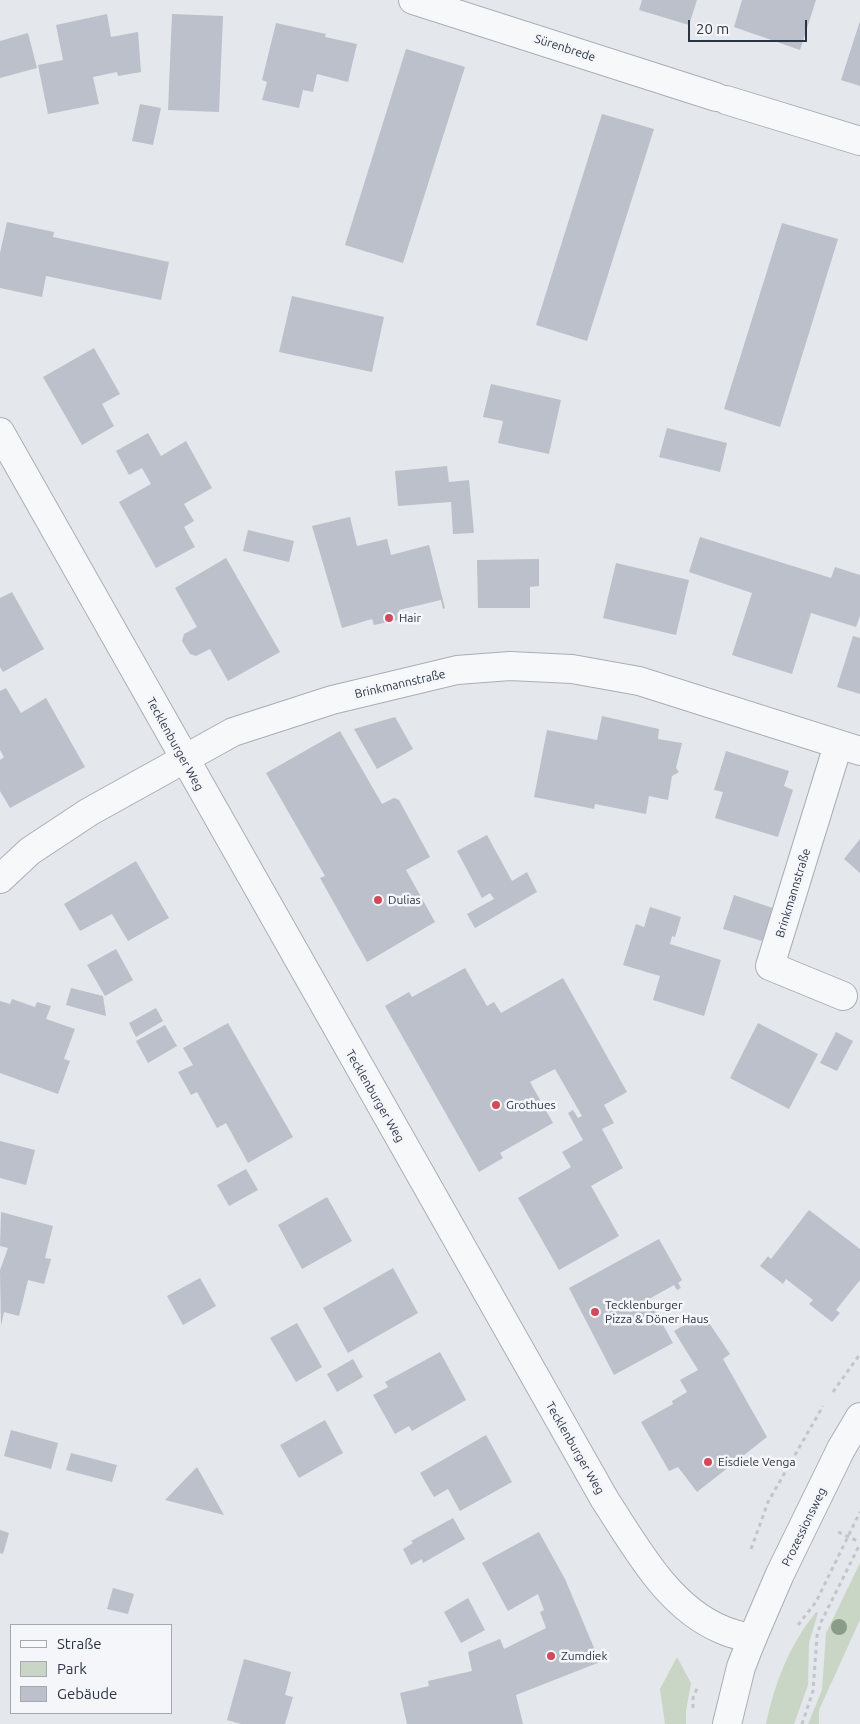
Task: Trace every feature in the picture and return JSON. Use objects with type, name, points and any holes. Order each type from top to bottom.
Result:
[{"type":"street","name":"Sürenbrede","points":[[413,0],[860,141]]},
{"type":"street","name":"Tecklenburger Weg","points":[[0,432],[183,758],[610,1508],[657,1580],[686,1607],[721,1630],[752,1639]]},
{"type":"street","name":"Brinkmannstraße","points":[[0,879],[30,851],[88,812],[232,732],[332,700],[457,670],[510,666],[572,669],[639,681],[849,748],[770,966],[843,996]]},
{"type":"street","name":"Prozessionsweg","points":[[752,1639],[780,1574],[841,1449],[860,1417]]},
{"type":"street","points":[[727,1724],[742,1667],[752,1639]]},
{"type":"path","points":[[792,1633],[816,1602],[860,1512]]},
{"type":"path","points":[[802,1724],[814,1691],[817,1636],[821,1622],[860,1544]]},
{"type":"green space","points":[[860,1563],[860,1620],[819,1710],[819,1724],[808,1724],[822,1690],[826,1633]]},
{"type":"green space","points":[[816,1612],[818,1613],[809,1643],[808,1685],[794,1724],[766,1724],[784,1665],[798,1638]]},
{"type":"green space","points":[[677,1657],[691,1683],[686,1711],[686,1724],[665,1724],[660,1689]]},
{"type":"building","points":[[642,0],[697,0],[689,25],[639,10]]},
{"type":"building","points":[[742,0],[816,0],[800,50],[734,27]]},
{"type":"building","points":[[107,14],[111,37],[138,32],[141,72],[118,76],[117,72],[93,77],[99,104],[48,114],[38,65],[63,60],[56,25]]},
{"type":"building","points":[[172,14],[223,16],[219,112],[168,110]]},
{"type":"building","points":[[860,21],[860,86],[841,80]]},
{"type":"building","points":[[276,23],[326,34],[325,37],[357,44],[348,82],[317,74],[313,92],[303,90],[299,108],[262,100],[267,82],[262,80]]},
{"type":"building","points":[[28,33],[37,68],[0,78],[0,41]]},
{"type":"building","points":[[406,49],[465,67],[403,263],[345,245]]},
{"type":"building","points":[[140,104],[161,108],[153,145],[132,141]]},
{"type":"building","points":[[602,114],[654,129],[587,341],[536,325]]},
{"type":"building","points":[[7,222],[54,232],[53,237],[169,262],[161,300],[46,276],[42,297],[0,288],[0,253]]},
{"type":"building","points":[[782,223],[838,239],[780,427],[724,409]]},
{"type":"building","points":[[292,296],[384,317],[372,372],[279,352]]},
{"type":"building","points":[[94,348],[120,394],[102,404],[114,426],[82,445],[43,377]]},
{"type":"building","points":[[491,384],[561,400],[549,454],[498,443],[503,421],[483,417]]},
{"type":"building","points":[[667,428],[727,443],[720,472],[659,457]]},
{"type":"building","points":[[148,433],[161,456],[186,441],[212,488],[184,504],[194,521],[184,527],[195,547],[156,568],[119,502],[151,484],[142,468],[129,475],[116,451]]},
{"type":"building","points":[[447,466],[449,482],[469,480],[474,533],[453,534],[451,502],[398,506],[395,471]]},
{"type":"building","points":[[350,517],[357,546],[387,539],[391,555],[429,545],[445,608],[443,609],[441,600],[399,610],[402,619],[374,625],[372,619],[342,628],[312,526]]},
{"type":"building","points":[[248,530],[294,541],[289,562],[243,551]]},
{"type":"building","points":[[700,537],[831,578],[835,567],[860,575],[860,616],[856,627],[811,613],[792,674],[732,655],[752,593],[689,572]]},
{"type":"building","points":[[226,558],[280,652],[228,681],[210,649],[196,656],[190,654],[182,641],[184,634],[197,627],[175,588]]},
{"type":"building","points":[[539,559],[539,586],[530,587],[530,608],[478,608],[477,560]]},
{"type":"building","points":[[616,563],[689,580],[676,635],[603,618]]},
{"type":"building","points":[[12,592],[44,649],[3,672],[0,667],[0,598]]},
{"type":"building","points":[[853,636],[860,638],[860,694],[837,687]]},
{"type":"building","points":[[6,688],[21,713],[46,698],[85,767],[10,808],[0,791],[0,760],[4,757],[0,750],[0,691]]},
{"type":"building","points":[[602,716],[659,729],[658,739],[682,743],[676,768],[679,772],[672,776],[668,800],[649,796],[646,814],[595,804],[594,809],[534,797],[547,730],[597,740]]},
{"type":"building","points":[[395,717],[413,749],[377,769],[354,729]]},
{"type":"building","points":[[340,731],[382,804],[394,798],[399,800],[430,857],[406,870],[435,922],[367,962],[320,878],[325,876],[266,773]]},
{"type":"building","points":[[726,751],[789,771],[784,786],[793,790],[778,837],[715,818],[723,792],[714,790]]},
{"type":"building","points":[[487,835],[512,881],[527,872],[537,892],[475,928],[467,914],[494,899],[490,893],[482,898],[457,851]]},
{"type":"building","points":[[860,839],[860,873],[844,859]]},
{"type":"building","points":[[136,861],[169,918],[128,941],[112,914],[80,931],[64,904]]},
{"type":"building","points":[[734,895],[773,908],[762,941],[723,929]]},
{"type":"building","points":[[650,907],[681,917],[675,937],[672,936],[670,944],[721,960],[704,1016],[653,1000],[660,976],[623,965],[636,924],[644,927]]},
{"type":"building","points":[[116,949],[133,980],[105,996],[87,965]]},
{"type":"building","points":[[465,968],[487,1006],[494,1002],[501,1013],[563,978],[627,1092],[604,1105],[614,1123],[602,1129],[623,1168],[591,1186],[619,1236],[559,1270],[518,1198],[571,1167],[562,1152],[583,1140],[568,1113],[573,1110],[578,1118],[582,1116],[555,1069],[530,1082],[553,1123],[500,1153],[503,1158],[479,1172],[385,1006],[409,992],[412,997]]},
{"type":"building","points":[[71,988],[103,996],[106,1016],[66,1005]]},
{"type":"building","points":[[12,999],[35,1007],[37,1002],[51,1006],[46,1019],[75,1029],[64,1059],[70,1061],[58,1094],[0,1073],[0,1001],[10,1004]]},
{"type":"building","points":[[156,1008],[163,1021],[136,1037],[129,1023]]},
{"type":"building","points":[[228,1023],[293,1137],[248,1163],[226,1123],[217,1128],[197,1092],[191,1095],[178,1072],[193,1065],[183,1048]]},
{"type":"building","points":[[758,1023],[818,1054],[789,1109],[730,1078]]},
{"type":"building","points":[[165,1025],[177,1046],[148,1063],[136,1041]]},
{"type":"building","points":[[836,1032],[853,1041],[837,1071],[820,1063]]},
{"type":"building","points":[[0,1141],[35,1150],[26,1185],[0,1178]]},
{"type":"building","points":[[246,1169],[258,1190],[229,1206],[217,1185]]},
{"type":"building","points":[[327,1197],[352,1241],[302,1269],[278,1225]]},
{"type":"building","points":[[809,1210],[860,1249],[860,1280],[836,1310],[840,1313],[832,1322],[809,1304],[813,1300],[786,1279],[783,1284],[760,1266],[768,1256],[771,1259]]},
{"type":"building","points":[[1,1212],[53,1226],[45,1258],[51,1259],[44,1284],[28,1280],[19,1316],[4,1312],[1,1326],[0,1270],[8,1248],[0,1246]]},
{"type":"building","points":[[659,1239],[682,1280],[678,1283],[681,1288],[677,1290],[674,1285],[649,1299],[673,1343],[614,1375],[569,1288]]},
{"type":"building","points":[[393,1268],[418,1313],[348,1353],[323,1308]]},
{"type":"building","points":[[200,1278],[216,1306],[183,1325],[167,1296]]},
{"type":"building","points":[[703,1314],[730,1354],[723,1359],[767,1437],[697,1492],[678,1467],[669,1471],[641,1422],[673,1404],[672,1401],[687,1392],[680,1380],[698,1370],[674,1331]]},
{"type":"building","points":[[297,1323],[322,1367],[296,1382],[270,1338]]},
{"type":"building","points":[[440,1352],[466,1400],[412,1431],[409,1426],[395,1434],[373,1395],[388,1387],[385,1382]]},
{"type":"building","points":[[353,1359],[363,1377],[337,1392],[327,1374]]},
{"type":"building","points":[[325,1420],[343,1453],[299,1478],[280,1445]]},
{"type":"building","points":[[11,1430],[58,1443],[51,1469],[4,1456]]},
{"type":"building","points":[[486,1435],[512,1482],[460,1511],[448,1489],[434,1497],[420,1473]]},
{"type":"building","points":[[71,1453],[117,1465],[112,1482],[66,1470]]},
{"type":"building","points":[[197,1467],[224,1515],[165,1500]]},
{"type":"building","points":[[453,1518],[465,1539],[423,1563],[422,1559],[411,1565],[403,1549],[413,1543],[411,1541]]},
{"type":"building","points":[[0,1530],[9,1533],[3,1554],[0,1553]]},
{"type":"building","points":[[539,1532],[565,1579],[600,1662],[516,1695],[523,1724],[407,1724],[400,1693],[429,1686],[428,1681],[472,1671],[468,1652],[500,1639],[504,1649],[546,1628],[540,1612],[544,1610],[538,1594],[508,1611],[482,1563]]},
{"type":"building","points":[[113,1588],[134,1594],[128,1614],[107,1609]]},
{"type":"building","points":[[468,1598],[485,1630],[461,1643],[444,1612]]},
{"type":"building","points":[[244,1659],[291,1672],[285,1695],[293,1697],[285,1724],[241,1724],[227,1720]]},
{"type":"place","name":"Hair","points":[[389,618]]},
{"type":"place","name":"Dulias","points":[[378,900]]},
{"type":"place","name":"Grothues","points":[[496,1105]]},
{"type":"place","name":"Tecklenburger Pizza & Döner Haus","points":[[595,1312]]},
{"type":"place","name":"Eisdiele Venga","points":[[708,1462]]},
{"type":"place","name":"Zumdiek","points":[[551,1656]]}]
